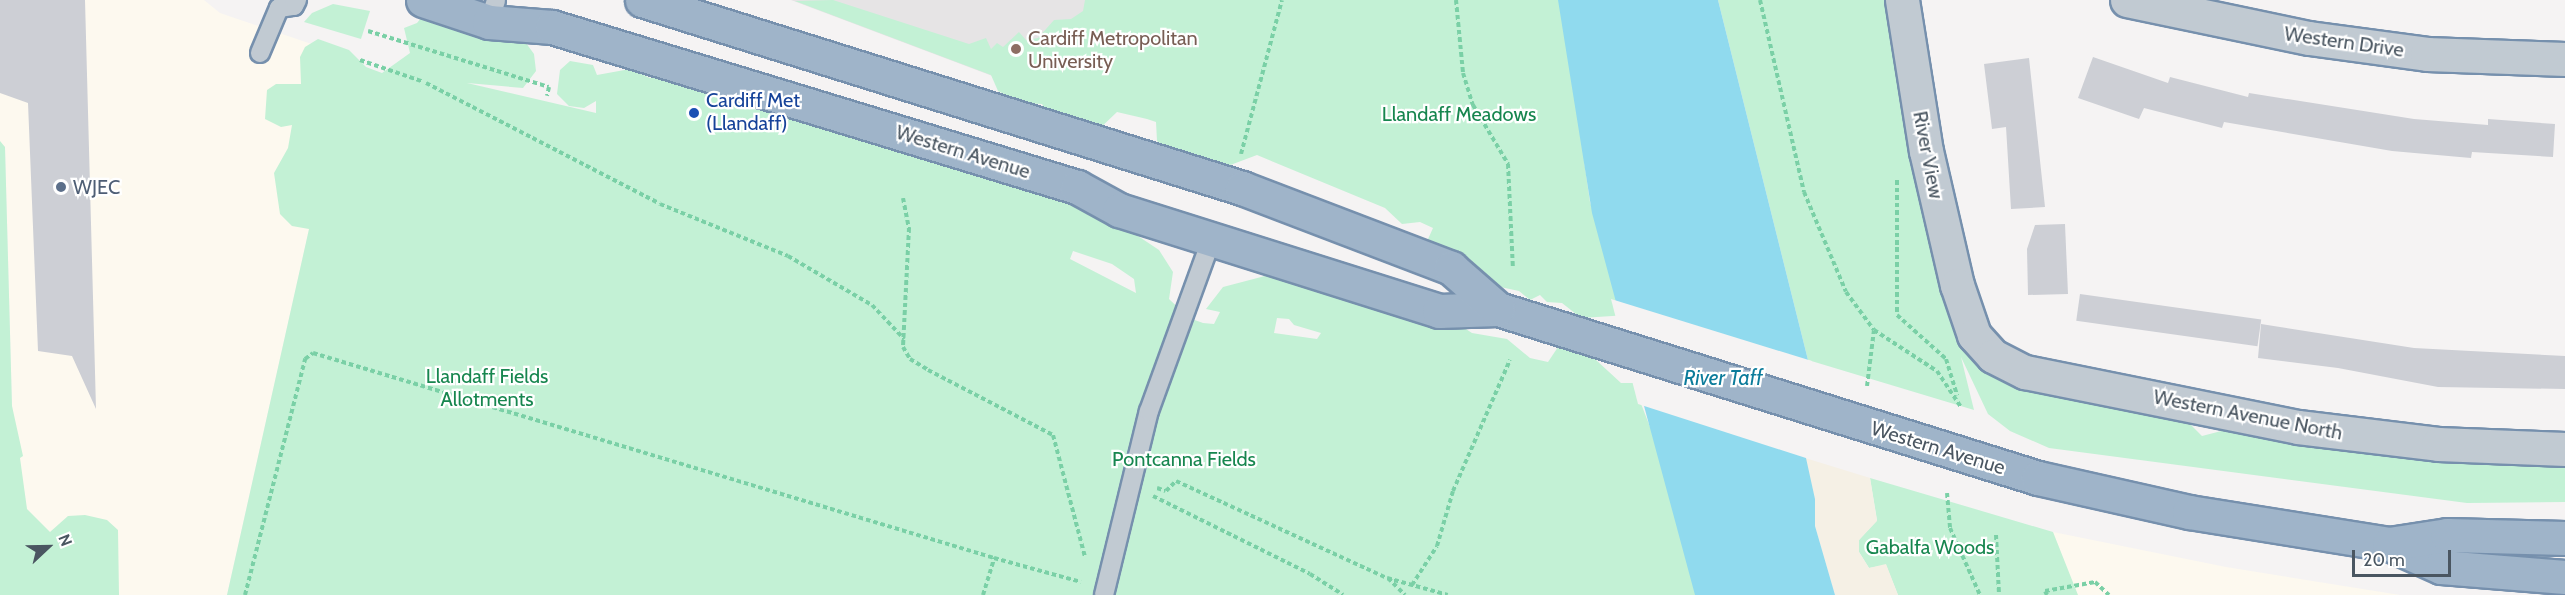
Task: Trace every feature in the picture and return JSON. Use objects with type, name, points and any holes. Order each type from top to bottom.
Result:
[{"type":"highway","name":"Western Avenue","points":[[423,0],[492,11],[552,27],[1077,187],[1119,210],[1439,311],[1498,309],[1883,432],[2117,497],[2389,544],[2441,567],[2565,577]]},
{"type":"highway","name":"Western Avenue","points":[[642,0],[1242,188],[1451,268],[1498,309]]},
{"type":"highway","name":"Western Avenue","points":[[2389,544],[2447,535],[2565,538]]},
{"type":"street","name":"River View","points":[[1902,0],[1926,151],[1963,309]]},
{"type":"street","name":"Western Drive","points":[[2127,0],[2309,38],[2427,54],[2565,59]]},
{"type":"street","name":"Western Avenue North","points":[[1963,309],[1974,335],[1993,356],[2025,372],[2298,427],[2427,443],[2565,449]]},
{"type":"lane","points":[[260,53],[277,4],[294,6],[297,0]]},
{"type":"lane","points":[[1105,591],[1156,390],[1212,238]]},
{"type":"path","points":[[1240,158],[1282,0]]},
{"type":"path","points":[[1456,0],[1463,73],[1473,105],[1508,164],[1513,269]]},
{"type":"path","points":[[1760,0],[1804,192],[1846,292],[1874,330],[1936,371],[1961,407],[1946,360],[1897,315],[1899,171]]},
{"type":"path","points":[[368,31],[549,87],[547,96]]},
{"type":"path","points":[[360,60],[421,81]]},
{"type":"path","points":[[426,83],[660,204],[788,256],[872,305],[904,339]]},
{"type":"path","points":[[903,198],[909,228],[904,339],[910,359],[1053,435],[1089,570]]},
{"type":"path","points":[[1867,386],[1874,330]]},
{"type":"path","points":[[245,595],[305,359],[313,353],[1105,591]]},
{"type":"path","points":[[1412,585],[1437,546],[1453,491],[1510,360]]},
{"type":"path","points":[[1131,483],[1166,491],[1176,481],[1388,578],[1448,595]]},
{"type":"path","points":[[1131,483],[1258,547],[1343,595]]},
{"type":"path","points":[[1947,493],[1950,528],[1980,595]]},
{"type":"path","points":[[1996,535],[1999,595]]},
{"type":"path","points":[[983,595],[994,558]]},
{"type":"path","points":[[1388,578],[1405,595]]},
{"type":"path","points":[[2047,595],[2045,591],[2095,582],[2109,595]]},
{"type":"shaded area","points":[[0,0],[204,0],[220,13],[353,58],[330,136],[227,595],[39,595],[12,406],[5,147],[0,145]]},
{"type":"shaded area","name":"Cardiff Metropolitan University","points":[[791,0],[1202,0],[1003,80]]},
{"type":"shaded area","points":[[2053,532],[2226,567],[2400,595],[2077,595]]},
{"type":"green space","name":"Llandaff Meadows","points":[[833,0],[969,44],[986,38],[991,49],[997,43],[1003,47],[1019,32],[1026,40],[1038,38],[1054,20],[1071,19],[1083,11],[1085,0],[1607,0],[1584,161],[1590,202],[1628,315],[1581,318],[1562,303],[1547,302],[1540,295],[1530,300],[1519,291],[1491,285],[1424,248],[1433,228],[1420,222],[1402,224],[1385,208],[1257,155],[1217,170],[1176,154],[1157,141],[1156,122],[1147,119],[1117,112],[1096,132],[1051,119],[1042,104],[1022,103],[998,91],[991,75],[795,1]]},
{"type":"green space","points":[[1718,0],[1887,0],[1984,329],[2004,349],[2186,400],[2189,423],[2202,436],[2256,422],[2565,452],[2565,502],[2467,503],[2049,448],[2010,431],[1988,414],[1961,357],[1974,410],[1808,360]]},
{"type":"green space","points":[[333,4],[370,11],[361,39],[304,22],[312,13]]},
{"type":"green space","points":[[429,8],[493,29],[496,40],[526,43],[534,54],[536,71],[523,88],[467,83],[596,113],[596,101],[584,108],[569,106],[557,94],[560,70],[570,61],[593,65],[597,75],[630,69],[650,78],[676,71],[693,87],[1086,204],[1096,219],[1111,218],[1159,250],[1173,272],[1169,299],[1189,318],[1203,323],[1214,324],[1220,312],[1206,309],[1223,287],[1265,276],[1449,318],[1472,333],[1507,339],[1530,358],[1548,362],[1562,341],[1583,348],[1621,383],[1633,383],[1715,595],[227,595],[309,229],[292,226],[280,214],[274,173],[288,148],[292,125],[281,127],[265,119],[267,90],[276,84],[301,84],[300,57],[305,47],[318,39],[349,50],[366,67],[382,73],[410,53],[404,28],[417,23]],"holes":[[[1073,251],[1112,264],[1134,279],[1136,293],[1070,259]],[[1277,318],[1289,319],[1294,325],[1321,333],[1317,339],[1274,333]]]},
{"type":"green space","points":[[0,141],[5,147],[12,406],[23,456],[20,458],[27,509],[50,532],[68,516],[85,515],[107,520],[118,530],[119,595],[0,595]]},
{"type":"green space","name":"Gabalfa Woods","points":[[1870,478],[2053,532],[2078,595],[1898,595],[1886,565],[1869,568],[1859,552],[1859,540],[1877,520]]},
{"type":"sand","points":[[1805,458],[1870,478],[1877,521],[1859,540],[1859,552],[1869,568],[1886,564],[1898,595],[1835,595],[1815,526],[1815,499]]},
{"type":"water","name":"River Taff","points":[[1558,0],[1718,0],[1808,360],[1812,424],[1806,458],[1815,499],[1815,526],[1835,595],[1695,595],[1592,213]]},
{"type":"pier","points":[[1611,299],[1812,361],[1815,424],[1809,459],[1638,404]]},
{"type":"building","name":"WJEC","points":[[0,0],[85,0],[96,409],[72,356],[38,351],[28,103],[0,93]]},
{"type":"building","points":[[2093,57],[2168,83],[2170,77],[2248,97],[2249,93],[2414,119],[2488,125],[2488,119],[2555,124],[2553,157],[2472,152],[2471,158],[2392,151],[2224,122],[2222,128],[2144,108],[2139,119],[2078,98]]},
{"type":"building","points":[[2029,58],[2045,207],[2011,209],[2006,127],[1992,129],[1984,64]]},
{"type":"building","points":[[2065,224],[2068,294],[2028,295],[2027,249],[2035,225]]},
{"type":"building","points":[[2080,294],[2261,319],[2257,346],[2076,321]]},
{"type":"building","points":[[2261,324],[2414,348],[2565,356],[2565,389],[2438,387],[2338,368],[2258,358]]},
{"type":"place","name":"Cardiff Metropolitan University","points":[[1016,49]]},
{"type":"place","name":"Cardiff Met (Llandaff)","points":[[694,113]]},
{"type":"place","name":"WJEC","points":[[61,187]]},
{"type":"park label","name":"Llandaff Fields Allotments","points":[[487,388]]},
{"type":"park label","name":"Pontcanna Fields","points":[[1184,459]]}]
